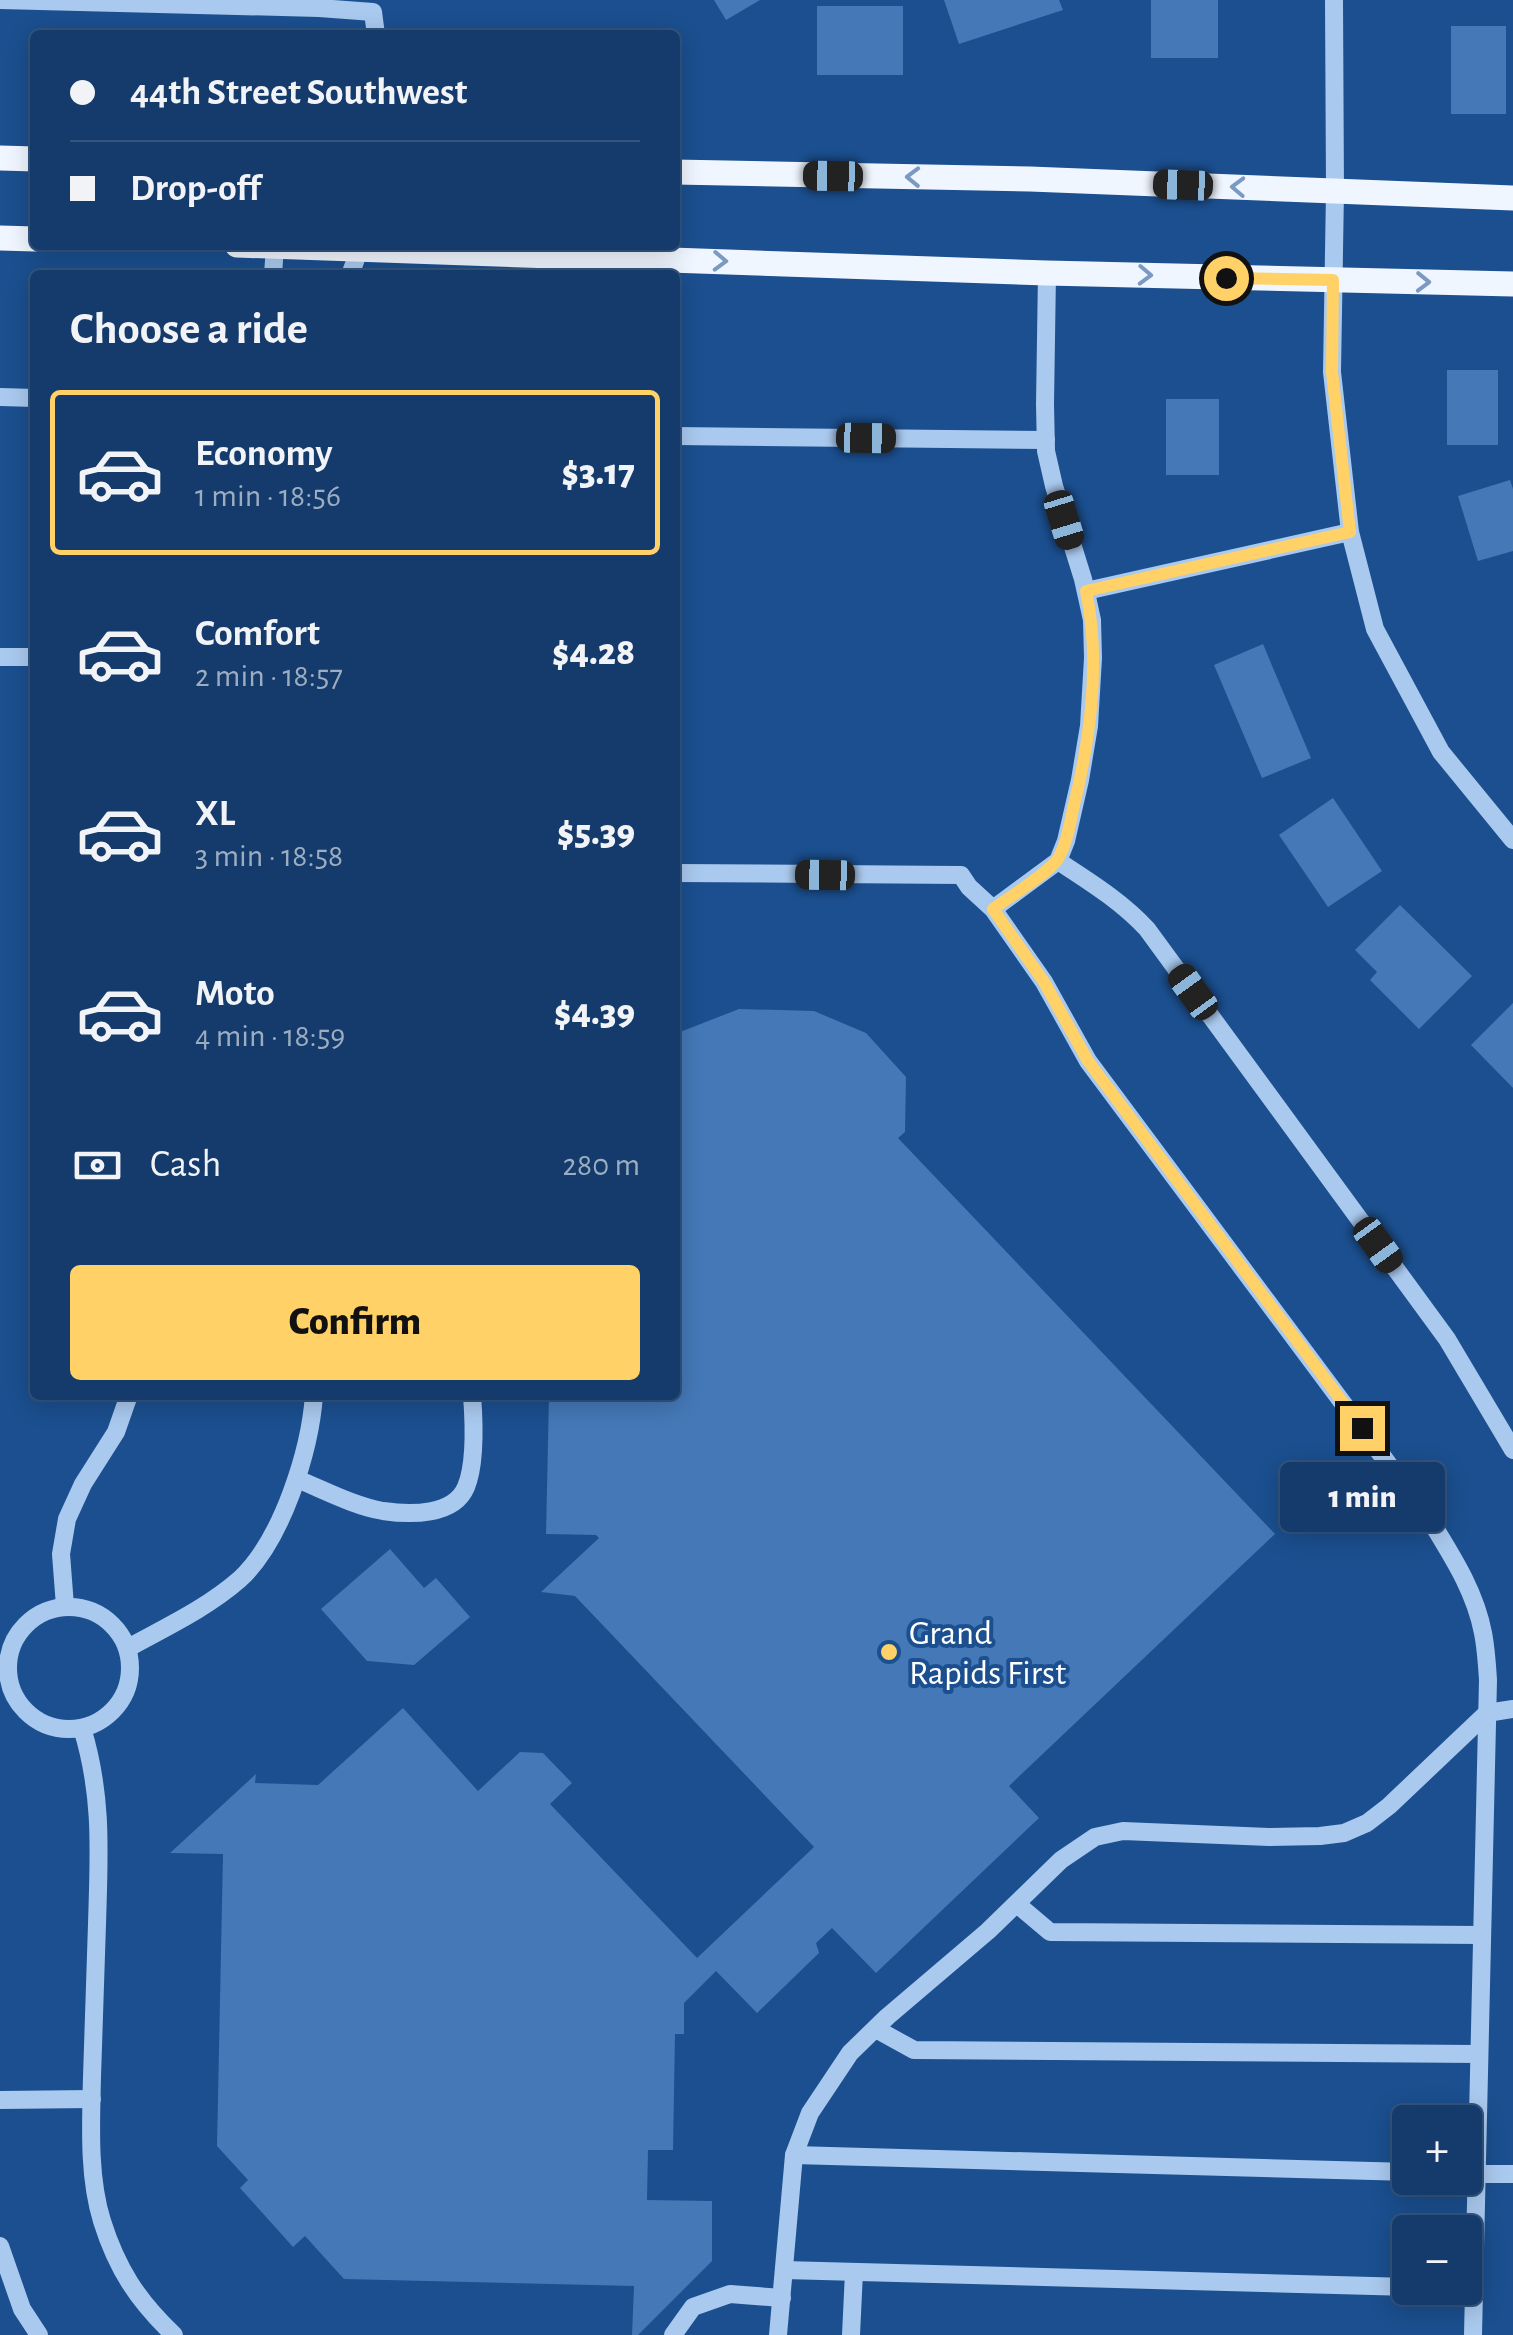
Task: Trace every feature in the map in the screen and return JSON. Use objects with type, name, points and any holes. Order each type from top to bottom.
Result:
[{"type":"main road","points":[[0,158],[30,159]]},
{"type":"main road","points":[[680,172],[1030,179],[1513,198]]},
{"type":"main road","points":[[0,238],[30,239]]},
{"type":"main road","points":[[415,250],[1048,273],[1513,284]]},
{"type":"street","points":[[0,0],[373,12],[375,30]]},
{"type":"street","points":[[1334,0],[1332,372],[1350,532],[1375,629],[1442,752],[1513,840]]},
{"type":"street","points":[[993,909],[1058,861],[1066,841],[1089,726],[1092,620],[1046,450],[1048,273]]},
{"type":"street","points":[[0,397],[30,398]]},
{"type":"street","points":[[680,436],[1046,440]]},
{"type":"street","points":[[1086,591],[1350,532]]},
{"type":"street","points":[[0,656],[30,657]]},
{"type":"street","points":[[1058,861],[1130,910],[1147,929],[1447,1340],[1513,1450]]},
{"type":"street","points":[[680,874],[960,875],[993,909],[1044,982],[1088,1061],[1430,1520],[1460,1570],[1478,1612],[1486,1655],[1482,1935],[1475,2105]]},
{"type":"street","points":[[65,1606],[62,1554],[67,1518],[116,1432],[127,1400]]},
{"type":"street","points":[[128,1648],[200,1609],[243,1576],[258,1558],[297,1479],[313,1400]]},
{"type":"street","points":[[297,1479],[381,1511],[423,1513],[443,1508],[466,1490],[474,1420],[472,1400]]},
{"type":"street","points":[[65,1606],[85,1608],[103,1617],[128,1648],[131,1669],[122,1698],[102,1720],[82,1728],[62,1729],[42,1723],[25,1711],[4,1676],[16,1637],[29,1622],[46,1611],[65,1606]]},
{"type":"street","points":[[778,2335],[794,2155],[810,2113],[850,2053],[988,1932],[1061,1860],[1095,1836],[1123,1831],[1296,1837],[1344,1832],[1367,1823],[1389,1806],[1487,1713],[1513,1709]]},
{"type":"street","points":[[82,1728],[93,1762],[98,1812],[94,2174],[101,2218],[118,2264],[138,2298],[174,2335]]},
{"type":"street","points":[[1017,1904],[1050,1932],[1482,1935]]},
{"type":"street","points":[[876,2029],[914,2050],[1478,2054]]},
{"type":"street","points":[[0,2100],[92,2099]]},
{"type":"street","points":[[794,2155],[1392,2172]]},
{"type":"street","points":[[1482,2174],[1513,2174]]},
{"type":"street","points":[[0,2246],[22,2308],[40,2335]]},
{"type":"street","points":[[784,2270],[1392,2287]]},
{"type":"street","points":[[851,2335],[854,2272]]},
{"type":"street","points":[[673,2335],[693,2306],[730,2294],[782,2298]]},
{"type":"street","points":[[1472,2335],[1473,2305]]},
{"type":"building","points":[[714,0],[760,0],[726,20]]},
{"type":"building","points":[[944,0],[1059,0],[1063,10],[959,44]]},
{"type":"building","points":[[1151,0],[1218,0],[1218,58],[1151,58]]},
{"type":"building","points":[[817,6],[903,6],[903,75],[817,75]]},
{"type":"building","points":[[1451,26],[1506,26],[1506,114],[1451,114]]},
{"type":"building","points":[[1447,370],[1498,370],[1498,445],[1447,445]]},
{"type":"building","points":[[1166,399],[1219,399],[1219,475],[1166,475]]},
{"type":"building","points":[[1510,480],[1513,551],[1478,561],[1458,496]]},
{"type":"building","points":[[1263,644],[1311,758],[1262,778],[1214,665]]},
{"type":"building","points":[[1333,798],[1382,871],[1328,907],[1279,835]]},
{"type":"building","points":[[1400,905],[1472,976],[1419,1029],[1370,980],[1377,972],[1355,950]]},
{"type":"building","points":[[1513,1003],[1513,1088],[1471,1045]]},
{"type":"building","name":"Grand Rapids First","points":[[739,1009],[814,1011],[866,1033],[906,1077],[905,1132],[898,1138],[1275,1534],[1009,1786],[1039,1818],[876,1973],[832,1928],[816,1943],[819,1953],[757,2013],[716,1971],[684,2003],[684,2034],[675,2034],[673,2150],[648,2150],[647,2200],[712,2201],[712,2261],[638,2335],[632,2335],[634,2286],[344,2279],[305,2236],[293,2247],[240,2188],[248,2180],[217,2146],[223,1854],[170,1853],[256,1774],[255,1783],[318,1785],[403,1708],[478,1791],[520,1752],[543,1753],[572,1783],[550,1804],[697,1958],[814,1847],[575,1596],[541,1592],[599,1538],[546,1534],[549,1400],[680,1400],[680,1032]]},
{"type":"building","points":[[390,1549],[424,1588],[436,1578],[470,1617],[414,1665],[367,1661],[321,1609]]},
{"type":"place","name":"Grand Rapids First","points":[[889,1652]]},
{"type":"route","points":[[1226,278],[1333,280],[1332,372],[1350,532],[1086,591],[1093,640],[1089,726],[1066,841],[1058,861],[993,909],[1044,982],[1088,1061],[1362,1428]]}]
